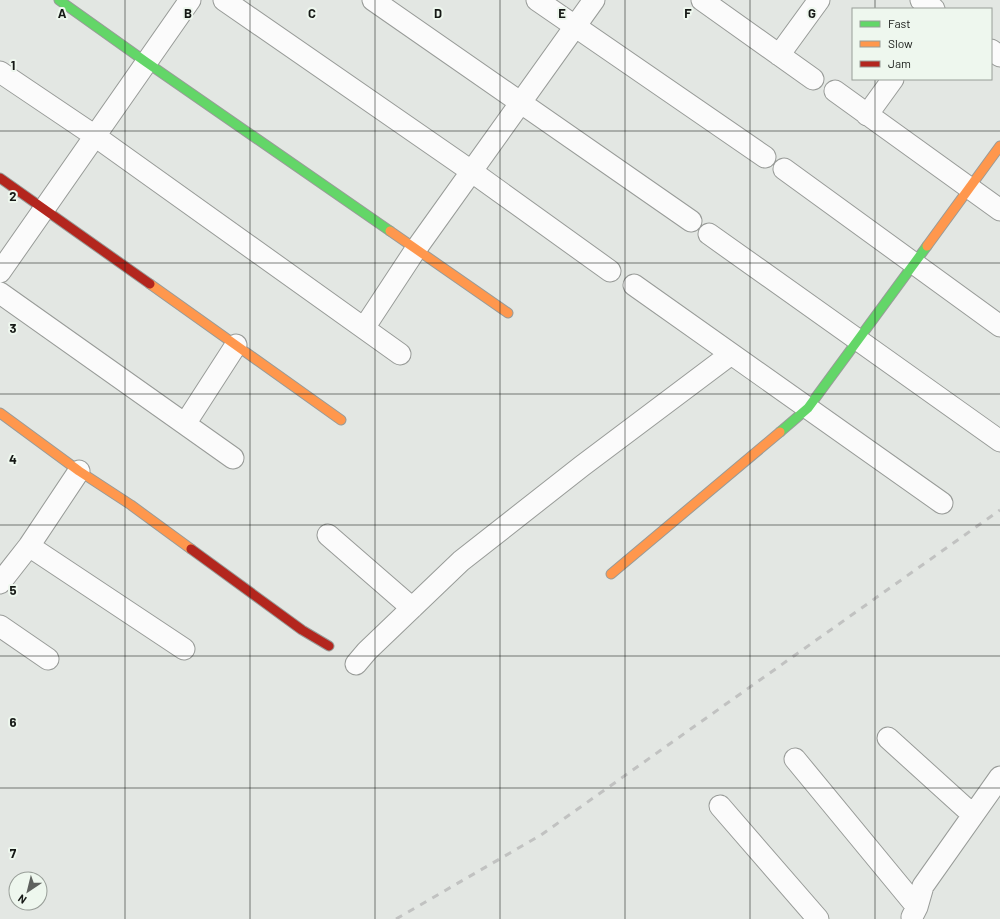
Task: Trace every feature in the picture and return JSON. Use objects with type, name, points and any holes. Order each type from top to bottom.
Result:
[{"type":"street","points":[[58,0],[508,313]]},
{"type":"street","points":[[0,272],[190,0]]},
{"type":"street","points":[[224,0],[610,271]]},
{"type":"street","points":[[373,0],[691,221]]},
{"type":"street","points":[[537,0],[765,157]]},
{"type":"street","points":[[364,328],[416,249],[594,0]]},
{"type":"street","points":[[702,0],[813,79]]},
{"type":"street","points":[[779,55],[819,0]]},
{"type":"street","points":[[921,0],[933,8]]},
{"type":"street","points":[[0,72],[95,136],[400,354]]},
{"type":"street","points":[[867,115],[892,80]]},
{"type":"street","points":[[835,91],[1000,210]]},
{"type":"street","points":[[611,574],[808,408],[1000,146]]},
{"type":"street","points":[[784,169],[1000,326]]},
{"type":"street","points":[[0,178],[341,420]]},
{"type":"street","points":[[708,234],[1000,441]]},
{"type":"street","points":[[634,285],[942,503]]},
{"type":"street","points":[[0,293],[233,458]]},
{"type":"street","points":[[185,424],[236,345]]},
{"type":"street","points":[[356,664],[367,651],[460,561],[582,466],[731,354]]},
{"type":"street","points":[[0,413],[79,471],[131,505],[302,630],[329,646]]},
{"type":"street","points":[[0,583],[29,546],[79,471]]},
{"type":"street","points":[[328,535],[412,608]]},
{"type":"street","points":[[29,546],[184,649]]},
{"type":"street","points":[[0,626],[48,659]]},
{"type":"street","points":[[888,738],[973,816]]},
{"type":"street","points":[[796,760],[914,913]]},
{"type":"street","points":[[914,913],[923,886],[1000,777]]},
{"type":"street","points":[[720,806],[818,919]]},
{"type":"railway","points":[[396,919],[541,835],[1000,510]]},
{"type":"traffic: fast","points":[[59,0],[390,231]]},
{"type":"traffic: fast","points":[[780,432],[808,408],[927,246]]},
{"type":"traffic: slow","points":[[927,246],[1000,146]]},
{"type":"traffic: slow","points":[[390,231],[508,313]]},
{"type":"traffic: slow","points":[[150,284],[341,420]]},
{"type":"traffic: slow","points":[[0,413],[79,471],[131,505],[191,549]]},
{"type":"traffic: slow","points":[[611,574],[780,432]]},
{"type":"traffic: jam","points":[[0,178],[150,284]]},
{"type":"traffic: jam","points":[[191,549],[302,630],[329,646]]}]
